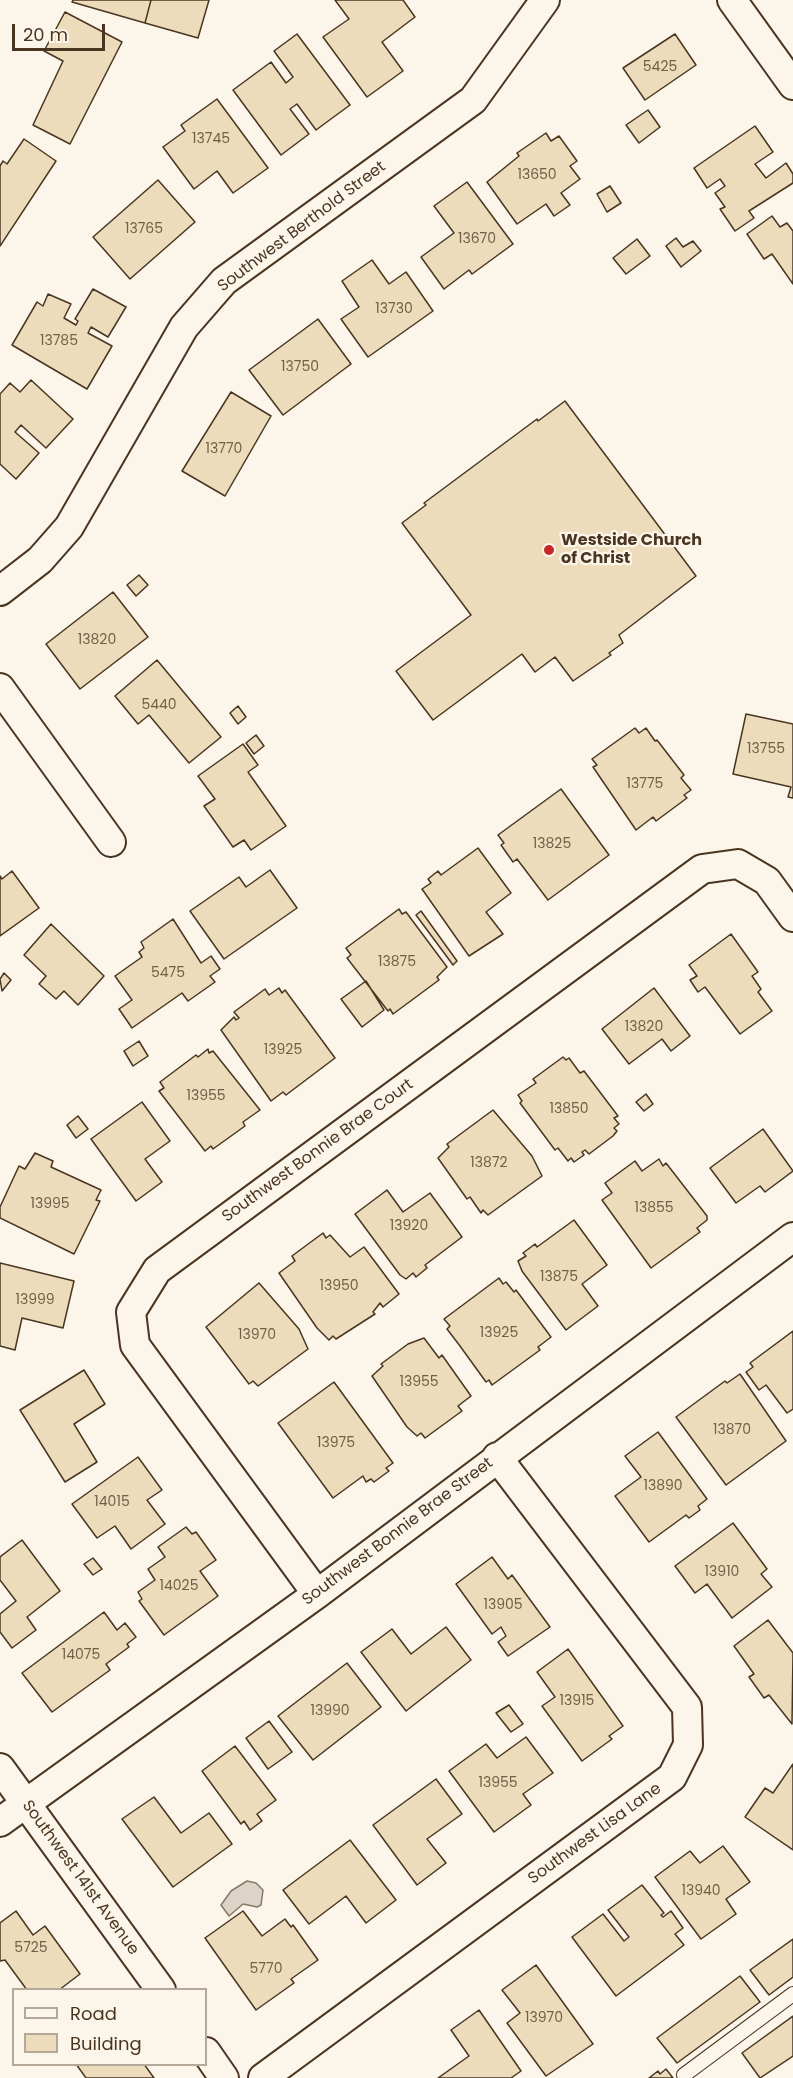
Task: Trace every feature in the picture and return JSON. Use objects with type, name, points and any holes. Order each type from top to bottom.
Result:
[{"type":"street","name":"Southwest Berthold Street","points":[[0,591],[40,560],[69,527],[184,327],[224,281],[473,100],[545,0]]},
{"type":"street","points":[[732,0],[793,85]]},
{"type":"street","points":[[0,688],[111,842]]},
{"type":"street","name":"Southwest Bonnie Brae Court","points":[[317,1594],[135,1345],[131,1312],[157,1270],[702,869],[738,864],[767,881],[793,917]]},
{"type":"street","name":"Southwest Bonnie Brae Street","points":[[0,1822],[317,1594],[793,1237]]},
{"type":"street","name":"Southwest Lisa Lane","points":[[263,2078],[672,1777],[688,1745],[687,1707],[497,1457]]},
{"type":"street","name":"Southwest 141st Avenue","points":[[0,1768],[160,1988]]},
{"type":"street","points":[[207,2053],[225,2078]]},
{"type":"lane","points":[[684,2075],[793,1994]]},
{"type":"shaded area","points":[[247,1881],[256,1883],[263,1890],[261,1905],[257,1907],[243,1904],[229,1916],[221,1905],[231,1891]]},
{"type":"building","points":[[73,0],[151,0],[145,23],[72,2]]},
{"type":"building","points":[[151,0],[209,0],[198,38],[145,23]]},
{"type":"building","points":[[335,0],[403,0],[415,17],[382,42],[403,71],[367,97],[323,37],[349,19]]},
{"type":"building","points":[[65,12],[122,42],[70,144],[33,125],[63,61],[44,51]]},
{"type":"building","points":[[297,34],[350,105],[316,130],[297,104],[290,109],[309,134],[281,155],[233,90],[271,62],[286,83],[293,77],[274,51]]},
{"type":"building","points":[[675,34],[696,65],[645,100],[623,68]]},
{"type":"building","points":[[217,99],[268,168],[233,193],[217,171],[194,189],[163,147],[185,131],[181,125]]},
{"type":"building","points":[[648,110],[660,127],[639,143],[626,125]]},
{"type":"building","points":[[755,126],[773,152],[755,164],[766,178],[786,163],[793,174],[793,183],[749,211],[754,218],[735,231],[720,209],[725,207],[715,193],[725,186],[720,179],[707,188],[694,168]]},
{"type":"building","points":[[546,133],[551,141],[559,136],[577,161],[570,166],[580,179],[561,193],[570,205],[554,216],[546,204],[517,224],[487,182],[519,156],[517,153]]},
{"type":"building","points":[[24,139],[56,161],[0,246],[0,166],[3,161],[7,164]]},
{"type":"building","points":[[158,180],[195,222],[130,279],[93,237]]},
{"type":"building","points":[[467,182],[513,244],[472,274],[469,270],[444,289],[421,257],[454,233],[434,206]]},
{"type":"building","points":[[610,186],[621,203],[607,212],[597,194]]},
{"type":"building","points":[[772,216],[780,227],[787,223],[793,231],[793,284],[772,254],[764,259],[747,234]]},
{"type":"building","points":[[676,238],[683,247],[693,241],[701,251],[681,267],[666,246]]},
{"type":"building","points":[[637,239],[650,256],[626,274],[613,258]]},
{"type":"building","points":[[372,260],[389,284],[406,272],[433,311],[368,357],[341,319],[359,307],[342,281]]},
{"type":"building","points":[[93,289],[126,307],[108,337],[91,327],[88,333],[112,346],[87,389],[12,345],[37,302],[43,306],[48,294],[71,304],[64,318],[76,325],[78,321],[75,319]]},
{"type":"building","points":[[318,319],[351,364],[283,415],[249,370]]},
{"type":"building","points":[[31,380],[73,419],[46,448],[21,425],[15,432],[39,453],[16,479],[0,464],[0,394],[10,383],[20,392]]},
{"type":"building","points":[[231,392],[271,416],[225,496],[182,471]]},
{"type":"building","name":"Westside Church of Christ","points":[[565,401],[696,576],[619,635],[623,643],[609,653],[611,655],[573,681],[555,657],[535,672],[522,654],[433,720],[396,671],[471,615],[402,523],[426,505],[424,503],[537,419],[538,421]]},
{"type":"building","points":[[139,575],[148,585],[136,596],[127,585]]},
{"type":"building","points":[[113,592],[148,637],[80,689],[46,644]]},
{"type":"building","points":[[157,660],[221,737],[189,763],[149,715],[138,724],[115,696]]},
{"type":"building","points":[[238,706],[246,717],[238,724],[230,713]]},
{"type":"building","points":[[746,714],[793,724],[793,798],[788,797],[791,787],[733,774]]},
{"type":"building","points":[[635,728],[639,733],[646,728],[655,741],[657,740],[684,775],[681,778],[691,790],[684,795],[687,798],[656,821],[653,817],[636,830],[593,767],[597,765],[592,759]]},
{"type":"building","points":[[256,735],[264,746],[254,754],[246,743]]},
{"type":"building","points":[[243,744],[258,765],[248,772],[286,826],[251,850],[244,840],[233,847],[204,806],[215,799],[198,776]]},
{"type":"building","points":[[561,789],[609,855],[548,900],[517,859],[513,862],[501,845],[504,843],[498,835]]},
{"type":"building","points":[[478,848],[511,893],[486,912],[503,934],[469,956],[422,889],[431,883],[428,879],[438,871],[441,875]]},
{"type":"building","points":[[270,870],[297,908],[224,959],[190,911],[239,877],[246,887]]},
{"type":"building","points":[[12,871],[39,908],[0,936],[0,876],[2,879]]},
{"type":"building","points":[[399,909],[402,914],[406,912],[447,967],[437,977],[439,980],[393,1014],[390,1009],[388,1011],[347,958],[351,955],[346,948]]},
{"type":"building","points":[[421,911],[457,961],[453,965],[416,915]]},
{"type":"building","points":[[173,919],[201,963],[211,956],[220,969],[210,976],[215,982],[188,1001],[182,993],[132,1028],[119,1009],[132,1000],[115,976],[142,957],[139,952],[144,948],[141,942]]},
{"type":"building","points":[[51,924],[104,976],[78,1005],[64,991],[56,999],[39,984],[46,976],[24,955]]},
{"type":"building","points":[[731,934],[758,972],[752,976],[761,989],[758,992],[772,1011],[740,1034],[705,987],[698,992],[690,980],[697,976],[689,965]]},
{"type":"building","points":[[4,973],[11,980],[2,991],[0,979]]},
{"type":"building","points":[[366,981],[384,1010],[362,1027],[341,999]]},
{"type":"building","points":[[279,988],[282,993],[285,990],[335,1058],[286,1095],[283,1092],[271,1101],[221,1030],[234,1017],[236,1020],[239,1018],[234,1012],[265,989],[269,995]]},
{"type":"building","points":[[654,988],[690,1036],[671,1051],[662,1039],[629,1064],[602,1029]]},
{"type":"building","points":[[139,1041],[148,1056],[133,1066],[124,1051]]},
{"type":"building","points":[[208,1049],[209,1053],[213,1051],[260,1110],[243,1122],[245,1126],[213,1149],[211,1146],[205,1151],[159,1091],[164,1088],[160,1082],[196,1055],[198,1057]]},
{"type":"building","points":[[563,1057],[566,1060],[569,1058],[580,1073],[584,1071],[618,1116],[614,1118],[619,1124],[614,1128],[617,1131],[613,1136],[589,1154],[585,1150],[582,1152],[584,1155],[574,1162],[571,1158],[568,1161],[558,1148],[555,1150],[520,1103],[522,1101],[518,1095],[536,1083],[533,1079]]},
{"type":"building","points":[[646,1094],[653,1104],[644,1111],[636,1102]]},
{"type":"building","points":[[142,1102],[170,1141],[145,1159],[162,1182],[136,1201],[91,1139]]},
{"type":"building","points":[[493,1110],[532,1156],[542,1176],[488,1215],[483,1210],[481,1213],[470,1197],[467,1199],[438,1158],[449,1147],[447,1144]]},
{"type":"building","points":[[78,1116],[88,1129],[76,1138],[67,1125]]},
{"type":"building","points":[[763,1129],[793,1171],[765,1192],[760,1186],[736,1203],[710,1168]]},
{"type":"building","points":[[35,1153],[53,1161],[51,1167],[101,1190],[96,1200],[100,1201],[74,1254],[0,1218],[0,1207],[19,1166],[25,1169]]},
{"type":"building","points":[[659,1159],[663,1166],[666,1163],[707,1216],[707,1220],[697,1228],[700,1232],[651,1268],[602,1200],[612,1193],[605,1183],[635,1161],[642,1171]]},
{"type":"building","points":[[387,1190],[403,1212],[430,1193],[462,1237],[425,1265],[427,1268],[416,1277],[413,1273],[406,1279],[400,1275],[355,1214]]},
{"type":"building","points":[[574,1220],[607,1265],[582,1284],[598,1306],[566,1330],[522,1271],[518,1261],[526,1256],[523,1253],[535,1244],[537,1247]]},
{"type":"building","points":[[323,1233],[326,1238],[330,1235],[350,1257],[364,1247],[399,1294],[383,1307],[380,1303],[373,1312],[375,1314],[336,1339],[333,1336],[329,1340],[317,1328],[279,1273],[295,1261],[292,1256]]},
{"type":"building","points":[[0,1263],[74,1281],[63,1328],[22,1318],[15,1350],[0,1346]]},
{"type":"building","points":[[499,1278],[503,1284],[506,1282],[514,1292],[516,1290],[551,1337],[538,1347],[540,1350],[492,1385],[489,1380],[486,1382],[447,1329],[450,1326],[444,1319]]},
{"type":"building","points":[[259,1283],[299,1329],[308,1349],[258,1386],[253,1381],[249,1384],[206,1327]]},
{"type":"building","points":[[793,1331],[793,1409],[787,1413],[766,1385],[759,1390],[746,1372],[753,1367],[750,1363]]},
{"type":"building","points":[[424,1338],[439,1358],[442,1355],[471,1396],[458,1406],[462,1411],[425,1438],[421,1433],[417,1436],[407,1427],[372,1376],[383,1366],[381,1364],[408,1344]]},
{"type":"building","points":[[84,1370],[105,1404],[74,1424],[97,1462],[65,1482],[20,1410]]},
{"type":"building","points":[[740,1374],[786,1441],[726,1485],[676,1417],[725,1381],[727,1383]]},
{"type":"building","points":[[334,1382],[393,1463],[386,1468],[389,1471],[374,1482],[371,1479],[366,1482],[363,1476],[333,1498],[278,1423]]},
{"type":"building","points":[[658,1432],[707,1499],[698,1506],[700,1510],[689,1518],[686,1515],[649,1542],[615,1496],[641,1477],[625,1456]]},
{"type":"building","points":[[138,1457],[162,1490],[147,1500],[165,1524],[131,1549],[115,1526],[97,1538],[72,1504]]},
{"type":"building","points":[[733,1523],[767,1569],[761,1574],[772,1587],[732,1618],[707,1584],[695,1593],[675,1566]]},
{"type":"building","points":[[186,1527],[192,1534],[196,1532],[216,1560],[200,1571],[218,1596],[164,1635],[139,1601],[142,1599],[138,1592],[155,1580],[148,1569],[165,1557],[158,1547]]},
{"type":"building","points":[[22,1540],[60,1591],[27,1617],[36,1630],[12,1648],[0,1632],[0,1614],[16,1601],[0,1580],[0,1557]]},
{"type":"building","points":[[492,1557],[508,1579],[512,1575],[550,1627],[508,1656],[498,1642],[506,1636],[501,1627],[492,1634],[456,1584]]},
{"type":"building","points":[[93,1558],[102,1569],[93,1575],[84,1564]]},
{"type":"building","points":[[104,1612],[117,1630],[125,1623],[136,1637],[127,1644],[129,1647],[106,1664],[110,1670],[52,1712],[22,1673]]},
{"type":"building","points":[[768,1620],[793,1653],[792,1724],[769,1695],[764,1698],[749,1677],[754,1674],[734,1646]]},
{"type":"building","points":[[446,1627],[471,1660],[406,1711],[361,1652],[392,1629],[411,1654]]},
{"type":"building","points":[[568,1649],[623,1726],[609,1736],[612,1739],[582,1761],[542,1706],[555,1697],[537,1672]]},
{"type":"building","points":[[347,1663],[381,1707],[313,1760],[278,1716]]},
{"type":"building","points":[[509,1705],[523,1724],[511,1732],[496,1713]]},
{"type":"building","points":[[269,1721],[292,1752],[268,1769],[246,1738]]},
{"type":"building","points":[[526,1737],[553,1773],[523,1794],[531,1805],[494,1832],[449,1771],[486,1744],[497,1758]]},
{"type":"building","points":[[235,1746],[276,1800],[257,1814],[262,1821],[250,1830],[244,1821],[241,1824],[202,1771]]},
{"type":"building","points":[[793,1764],[793,1850],[745,1817],[765,1788],[773,1793]]},
{"type":"building","points":[[436,1779],[462,1814],[427,1839],[446,1863],[417,1885],[373,1825]]},
{"type":"building","points":[[154,1797],[181,1833],[209,1813],[232,1844],[173,1887],[122,1819]]},
{"type":"building","points":[[350,1840],[396,1900],[366,1923],[346,1896],[309,1924],[283,1890]]},
{"type":"building","points":[[723,1846],[750,1882],[726,1899],[736,1914],[701,1939],[655,1877],[690,1851],[700,1863]]},
{"type":"building","points":[[642,1885],[664,1913],[661,1915],[663,1917],[671,1911],[683,1928],[675,1934],[684,1945],[616,1996],[572,1937],[603,1914],[624,1941],[629,1937],[608,1910]]},
{"type":"building","points":[[16,1911],[33,1935],[45,1926],[80,1974],[62,1988],[26,1988],[5,1960],[0,1961],[0,1923]]},
{"type":"building","points":[[243,1911],[262,1936],[285,1919],[291,1927],[293,1925],[318,1960],[291,1979],[294,1983],[256,2010],[205,1938]]},
{"type":"building","points":[[793,1939],[793,1977],[769,1995],[750,1970]]},
{"type":"building","points":[[536,1965],[593,2044],[546,2076],[507,2023],[520,2013],[502,1990]]},
{"type":"building","points":[[740,1976],[760,2002],[677,2063],[657,2038]]},
{"type":"building","points":[[479,2010],[521,2071],[511,2078],[438,2078],[469,2056],[451,2030]]},
{"type":"building","points":[[793,2016],[793,2056],[760,2078],[742,2053]]},
{"type":"building","points":[[77,2066],[145,2066],[154,2078],[86,2078]]},
{"type":"building","points":[[666,2069],[673,2078],[649,2078],[658,2071],[660,2074]]},
{"type":"place","name":"Westside Church of Christ","points":[[549,550]]}]
